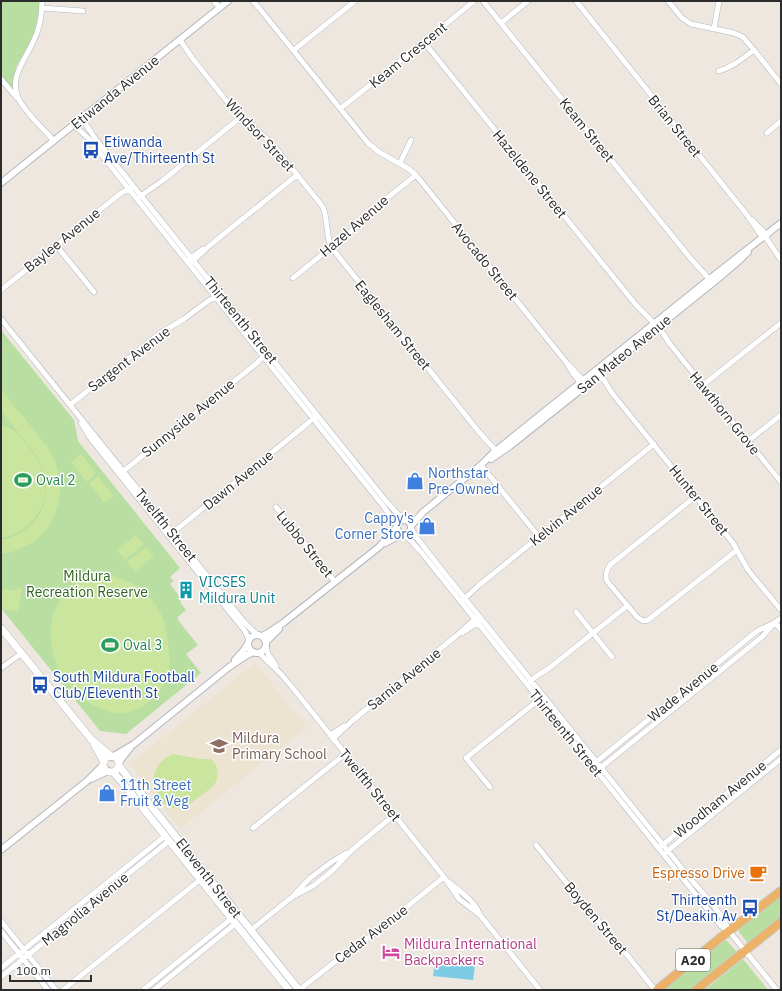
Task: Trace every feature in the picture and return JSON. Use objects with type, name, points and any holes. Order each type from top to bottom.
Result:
[{"type":"highway","name":"A20","points":[[656,990],[781,891]]},
{"type":"highway","name":"A20","points":[[696,990],[781,922]]},
{"type":"main road","points":[[1,628],[91,739],[116,759],[119,764],[116,770],[110,771],[105,769],[91,739]]},
{"type":"main road","points":[[103,763],[106,758],[112,756]]},
{"type":"main road","name":"Eleventh Street","points":[[119,764],[299,990]]},
{"type":"main road","name":"Eleventh Street","points":[[110,771],[122,782],[289,990]]},
{"type":"main road","points":[[167,839],[173,833]]},
{"type":"main road","points":[[233,921],[239,916]]},
{"type":"street","points":[[21,103],[16,90],[17,72],[30,50],[37,34],[42,1]]},
{"type":"street","points":[[214,1],[220,8]]},
{"type":"street","name":"Etiwanda Avenue","points":[[1,183],[228,1]]},
{"type":"street","name":"Avocado Street","points":[[254,1],[368,143],[385,156],[410,169],[416,175],[584,383]]},
{"type":"street","points":[[294,50],[355,1]]},
{"type":"street","name":"Keam Crescent","points":[[341,108],[474,1]]},
{"type":"street","name":"Keam Street","points":[[483,1],[710,282]]},
{"type":"street","points":[[501,23],[528,1]]},
{"type":"street","name":"Brian Street","points":[[576,1],[747,215],[764,237],[769,247],[780,259]]},
{"type":"street","points":[[668,1],[686,22],[697,26],[728,31],[739,35],[746,40],[781,84]]},
{"type":"street","points":[[714,29],[719,1]]},
{"type":"street","points":[[42,8],[83,11]]},
{"type":"street","name":"Windsor Street","points":[[178,41],[240,117],[271,142],[323,207],[325,212]]},
{"type":"street","name":"Hazeldene Street","points":[[424,42],[636,305],[644,318],[654,326]]},
{"type":"street","points":[[719,71],[735,65],[754,50]]},
{"type":"street","points":[[1,79],[52,142]]},
{"type":"street","points":[[140,199],[240,117]]},
{"type":"street","name":"Thirteenth Street","points":[[82,118],[130,186],[216,294],[316,418],[394,510],[405,520]]},
{"type":"street","points":[[767,133],[781,121]]},
{"type":"street","name":"Thirteenth Street","points":[[74,125],[89,139],[130,186]]},
{"type":"street","points":[[400,163],[411,140]]},
{"type":"street","points":[[190,261],[297,175]]},
{"type":"street","name":"Hazel Avenue","points":[[293,278],[361,223],[372,210],[416,175]]},
{"type":"street","name":"Baylee Avenue","points":[[2,288],[130,186]]},
{"type":"street","name":"Eaglesham Street","points":[[325,212],[328,238],[331,248],[496,453]]},
{"type":"street","name":"San Mateo Avenue","points":[[405,520],[422,512],[710,282],[738,256],[781,223]]},
{"type":"street","points":[[56,245],[94,292]]},
{"type":"street","name":"Sargent Avenue","points":[[71,404],[159,334],[184,319],[216,294]]},
{"type":"street","name":"Twelfth Street","points":[[1,319],[78,413],[87,433],[170,534],[245,631],[249,642]]},
{"type":"street","points":[[703,385],[781,323]]},
{"type":"street","name":"Hawthorn Grove","points":[[654,326],[663,333],[670,344],[781,482]]},
{"type":"street","name":"Sunnyside Avenue","points":[[121,473],[266,356]]},
{"type":"street","name":"Hunter Street","points":[[596,373],[604,380],[612,393],[733,543],[748,570],[781,610]]},
{"type":"street","points":[[748,442],[781,415]]},
{"type":"street","name":"Thirteenth Street","points":[[316,418],[388,512],[396,526]]},
{"type":"street","name":"Dawn Avenue","points":[[170,534],[316,418]]},
{"type":"street","name":"Kelvin Avenue","points":[[462,599],[654,444]]},
{"type":"street","points":[[481,464],[539,537]]},
{"type":"street","points":[[696,496],[610,565],[606,572],[607,581],[639,619],[643,621],[648,620],[737,550]]},
{"type":"street","name":"Lubbo Street","points":[[276,507],[335,582]]},
{"type":"street","name":"San Mateo Avenue","points":[[411,527],[422,512]]},
{"type":"street","points":[[229,667],[244,651],[253,636],[268,633],[283,623],[379,546],[393,538],[409,532],[411,527],[410,522],[405,520],[399,521],[379,546]]},
{"type":"street","points":[[396,526],[398,532],[402,534]]},
{"type":"street","name":"Thirteenth Street","points":[[411,527],[417,538],[462,599],[661,847],[710,901],[724,920],[729,931],[777,990]]},
{"type":"street","name":"Twelfth Street","points":[[170,534],[245,623],[260,635]]},
{"type":"street","name":"Thirteenth Street","points":[[402,534],[408,538],[421,552],[462,599]]},
{"type":"street","points":[[530,684],[627,606]]},
{"type":"street","points":[[576,612],[612,657]]},
{"type":"street","name":"Sarnia Avenue","points":[[332,737],[339,729],[352,721],[478,619]]},
{"type":"street","name":"Wade Avenue","points":[[594,764],[757,631],[781,619]]},
{"type":"street","points":[[775,622],[781,630]]},
{"type":"street","name":"Wade Avenue","points":[[599,769],[762,637],[775,622]]},
{"type":"street","points":[[119,764],[134,744],[229,667],[247,655],[263,651],[283,623]]},
{"type":"street","points":[[260,635],[266,640],[266,645]]},
{"type":"street","points":[[249,642],[250,649],[256,652]]},
{"type":"street","name":"Twelfth Street","points":[[266,645],[268,654],[281,674],[444,877],[473,903],[480,915],[540,990]]},
{"type":"street","points":[[1,667],[20,652]]},
{"type":"street","name":"Twelfth Street","points":[[256,652],[281,674]]},
{"type":"street","points":[[490,788],[466,758],[541,698]]},
{"type":"street","points":[[112,756],[134,744]]},
{"type":"street","name":"Woodham Avenue","points":[[661,847],[781,750]]},
{"type":"street","points":[[253,828],[345,754]]},
{"type":"street","name":"Woodham Avenue","points":[[666,852],[781,759]]},
{"type":"street","points":[[1,850],[87,781],[103,763]]},
{"type":"street","points":[[87,781],[110,771]]},
{"type":"street","points":[[251,930],[292,897],[310,878],[330,863],[352,850],[394,815]]},
{"type":"street","name":"Magnolia Avenue","points":[[1,968],[139,857],[167,839]]},
{"type":"street","name":"Magnolia Avenue","points":[[2,975],[124,878],[167,839]]},
{"type":"street","name":"Boyden Street","points":[[536,846],[656,990]]},
{"type":"street","points":[[139,857],[143,862]]},
{"type":"street","points":[[120,873],[124,878]]},
{"type":"street","points":[[63,990],[206,875]]},
{"type":"street","name":"Cedar Avenue","points":[[299,990],[350,950],[368,938],[444,877]]},
{"type":"street","points":[[101,888],[105,893]]},
{"type":"street","points":[[82,903],[86,909]]},
{"type":"street","points":[[69,913],[73,919]]},
{"type":"street","points":[[1,921],[21,951]]},
{"type":"street","points":[[143,990],[233,921]]},
{"type":"street","points":[[154,990],[233,921]]},
{"type":"street","points":[[55,924],[60,930]]},
{"type":"street","points":[[1,931],[56,990]]},
{"type":"street","points":[[43,934],[47,940]]},
{"type":"street","points":[[26,957],[48,990]]},
{"type":"shaded area","name":"Mildura Primary School","points":[[255,663],[307,727],[180,829],[130,764]]},
{"type":"green space","points":[[1,1],[40,1],[39,13],[34,33],[16,67],[13,87],[11,87],[1,74]]},
{"type":"green space","name":"Mildura Recreation Reserve","points":[[1,330],[74,420],[78,441],[180,568],[170,577],[174,581],[170,584],[180,597],[181,604],[186,610],[178,617],[178,620],[198,645],[186,654],[201,673],[126,734],[100,731],[1,608]]},
{"type":"green space","points":[[1,389],[49,449],[57,467],[60,494],[55,513],[47,529],[42,535],[23,548],[1,554],[1,540],[15,535],[27,528],[36,519],[42,508],[46,495],[46,482],[43,468],[36,455],[1,410]]},
{"type":"green space","name":"Oval 2","points":[[1,426],[10,428],[16,432],[32,452],[43,471],[46,486],[42,506],[36,516],[21,530],[12,535],[1,538]]},
{"type":"green space","points":[[81,454],[96,474],[87,482],[71,462]]},
{"type":"green space","points":[[98,476],[114,496],[104,503],[89,484]]},
{"type":"green space","points":[[136,535],[144,544],[125,560],[117,550]]},
{"type":"green space","points":[[146,547],[154,556],[135,572],[127,562]]},
{"type":"green space","name":"Oval 3","points":[[93,574],[114,576],[132,583],[141,589],[155,603],[165,626],[170,658],[168,677],[154,697],[142,707],[129,712],[116,713],[102,710],[90,703],[68,684],[60,672],[54,657],[51,641],[51,625],[55,610],[70,588]]},
{"type":"green space","points":[[18,587],[22,588],[18,611],[3,609],[1,604],[3,589],[16,591]]},
{"type":"green space","points":[[173,754],[201,759],[211,759],[216,765],[218,773],[214,785],[210,789],[187,805],[175,808],[169,807],[159,797],[154,779],[156,769],[160,763]]},
{"type":"green space","points":[[781,895],[781,917],[748,943],[739,932],[739,928]]},
{"type":"green space","points":[[726,940],[736,951],[736,953],[691,990],[663,990],[724,941]]},
{"type":"green space","points":[[743,959],[768,990],[705,990]]},
{"type":"water","points":[[435,962],[475,966],[473,980],[433,976]]},
{"type":"place","name":"Etiwanda Ave/Thirteenth St","points":[[91,150]]},
{"type":"place","name":"Oval 2","points":[[23,480]]},
{"type":"place","name":"Northstar Pre-Owned","points":[[415,481]]},
{"type":"place","name":"Cappy's Corner Store","points":[[427,526]]},
{"type":"place","name":"VICSES Mildura Unit","points":[[186,590]]},
{"type":"place","name":"Oval 3","points":[[110,645]]},
{"type":"place","name":"South Mildura Football Club/Eleventh St","points":[[40,685]]},
{"type":"place","name":"Mildura Primary School","points":[[219,746]]},
{"type":"place","name":"11th Street Fruit & Veg","points":[[107,793]]},
{"type":"place","name":"Espresso Drive","points":[[758,873]]},
{"type":"place","name":"Thirteenth St/Deakin Av","points":[[750,908]]},
{"type":"place","name":"Mildura International Backpackers","points":[[391,952]]}]
